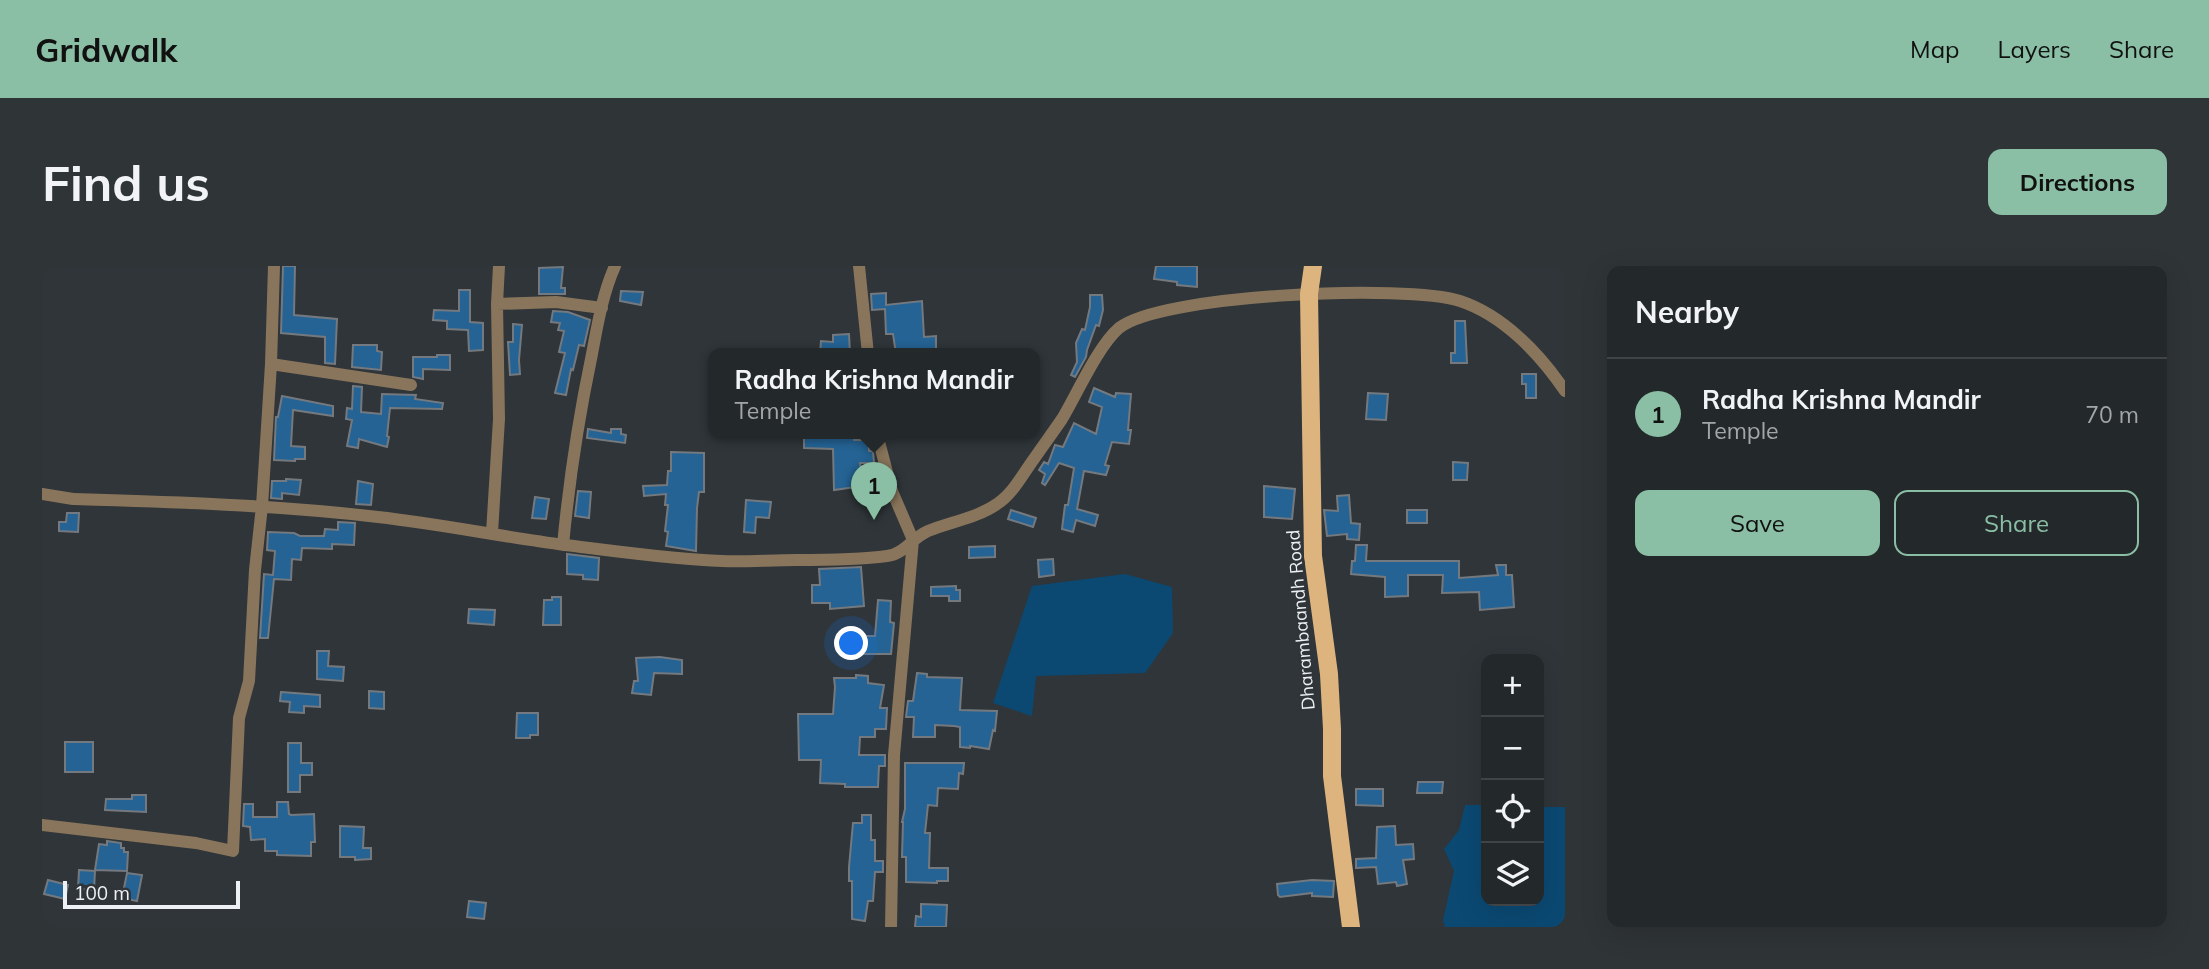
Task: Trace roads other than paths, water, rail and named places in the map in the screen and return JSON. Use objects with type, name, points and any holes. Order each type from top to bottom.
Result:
[{"type":"main road","name":"Dharambaandh Road","points":[[1313,266],[1309,294],[1313,556],[1329,674],[1332,776],[1351,927]]},
{"type":"street","points":[[42,825],[195,843],[233,851],[239,718],[249,681],[255,569],[262,506],[274,266]]},
{"type":"street","points":[[492,533],[499,419],[499,266]]},
{"type":"street","points":[[563,545],[570,480],[588,374],[602,309],[615,266]]},
{"type":"street","points":[[859,266],[867,348]]},
{"type":"street","points":[[42,494],[72,499],[262,506],[377,517],[563,545],[722,561],[891,556],[904,550],[926,532],[997,504],[1011,492],[1060,421],[1108,339],[1120,328],[1133,319],[1194,304],[1309,294],[1426,295],[1464,302],[1484,312],[1521,338],[1565,391]]},
{"type":"street","points":[[497,304],[556,302],[602,309]]},
{"type":"street","points":[[271,365],[411,385]]},
{"type":"street","points":[[878,439],[892,491],[913,540],[894,755],[891,927]]},
{"type":"place","name":"Radha Krishna Mandir","points":[[874,520]]}]
